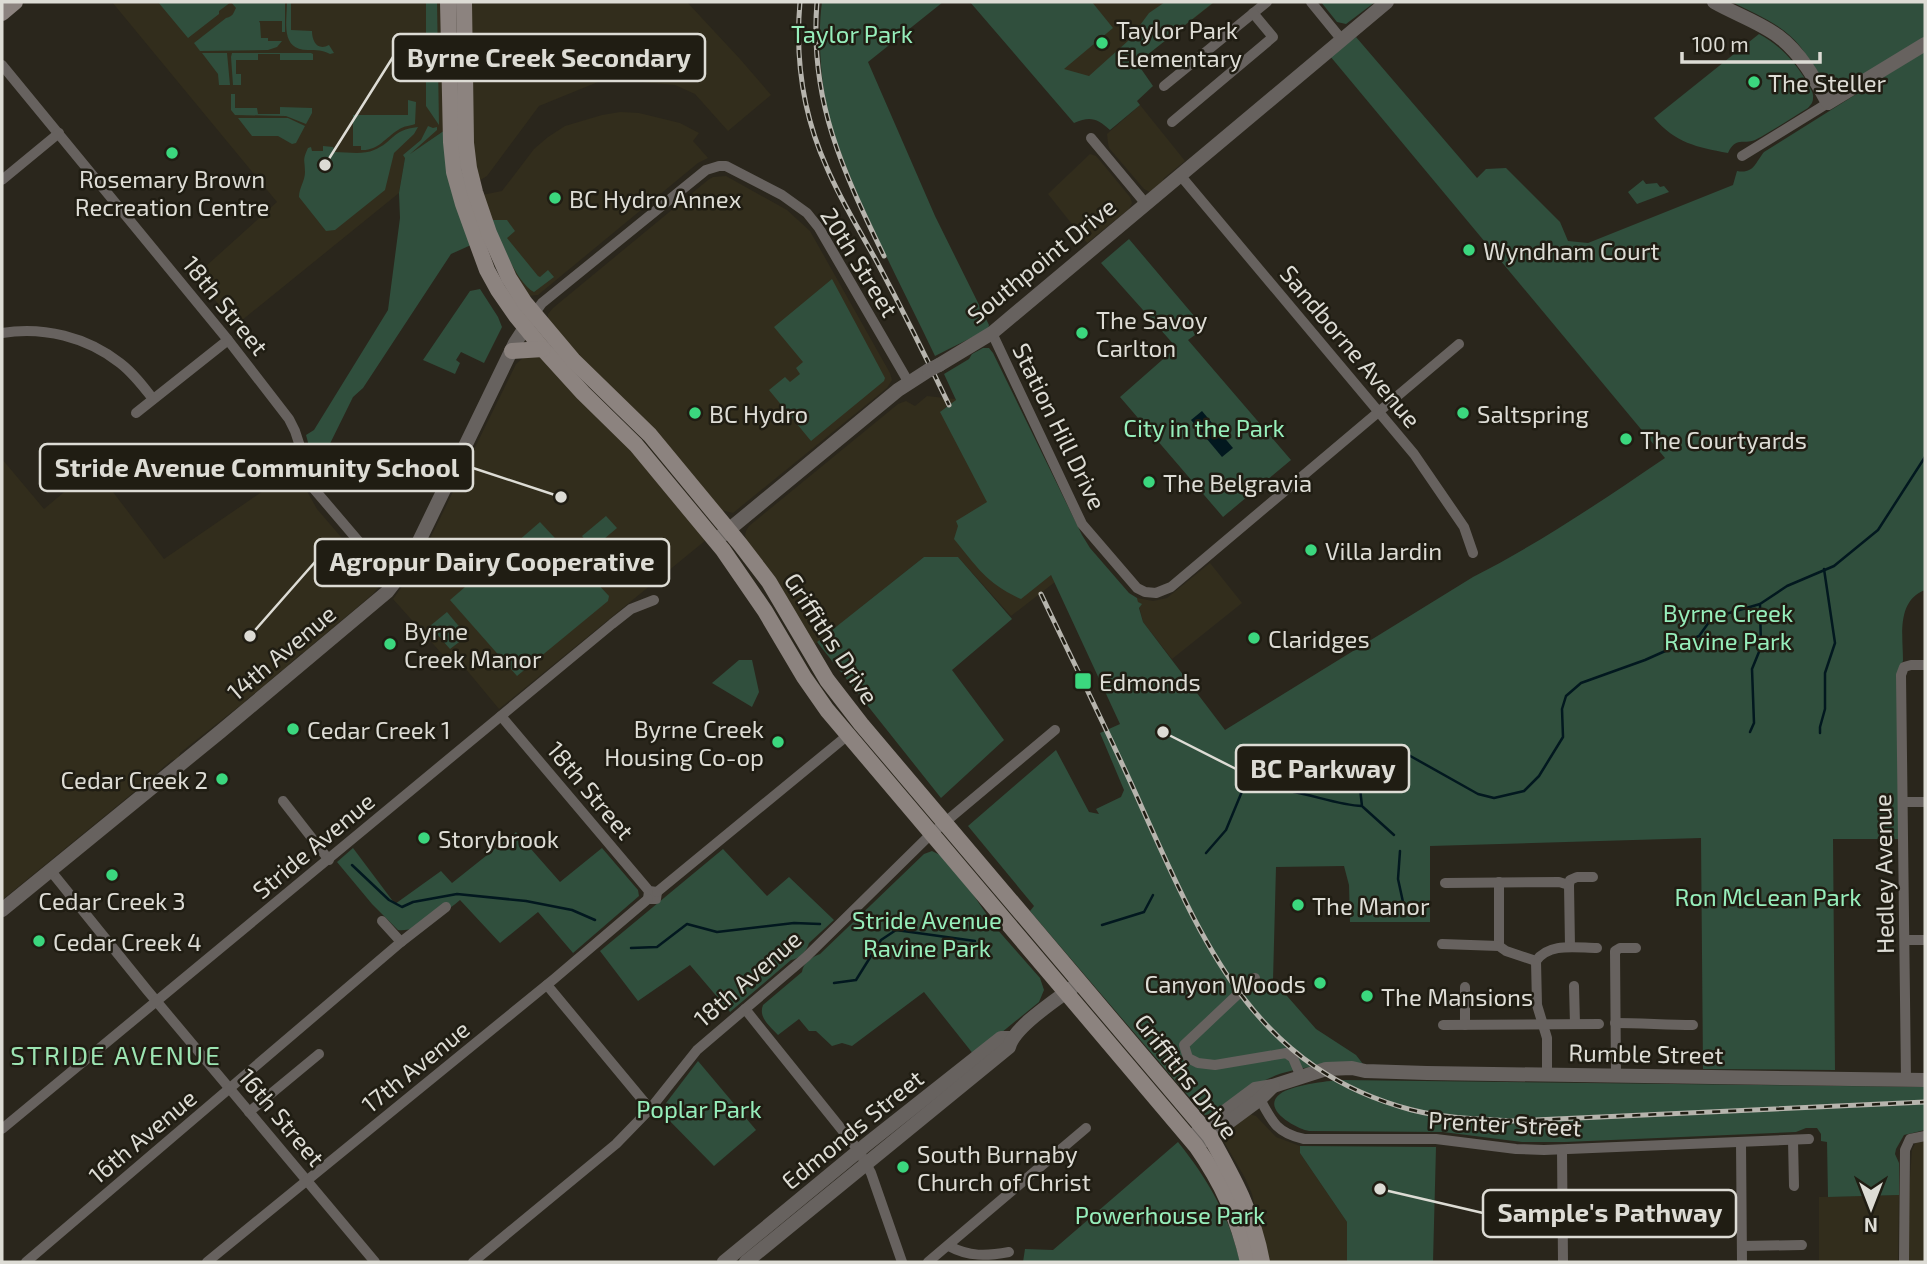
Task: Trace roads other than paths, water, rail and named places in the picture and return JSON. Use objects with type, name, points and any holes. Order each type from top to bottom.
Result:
[{"type":"main road","points":[[2,13],[15,2]]},
{"type":"main road","name":"Griffiths Drive","points":[[449,2],[451,142],[454,172],[487,270],[498,290],[650,435],[729,530],[769,582],[827,680],[937,828],[1066,992],[1193,1142],[1217,1177],[1228,1200],[1238,1224],[1248,1262]]},
{"type":"main road","name":"Griffiths Drive","points":[[464,2],[466,143],[475,192],[489,233],[509,278],[525,303],[543,349],[636,446],[715,541],[765,611],[804,677],[848,735],[1080,981],[1207,1132],[1241,1192],[1254,1226],[1262,1262]]},
{"type":"main road","points":[[512,351],[543,349]]},
{"type":"street","points":[[1164,86],[1267,2]]},
{"type":"street","points":[[1311,2],[1342,40]]},
{"type":"street","name":"Southpoint Drive","points":[[715,541],[909,383],[992,333],[1387,2]]},
{"type":"street","points":[[1714,2],[1765,28],[1790,47],[1808,69],[1828,103]]},
{"type":"street","points":[[1172,122],[1273,37],[1253,13]]},
{"type":"street","points":[[1742,156],[1925,44]]},
{"type":"street","name":"18th Street","points":[[2,65],[228,340],[293,425],[314,489],[395,584]]},
{"type":"street","points":[[2,180],[59,133]]},
{"type":"street","points":[[1091,138],[1146,204]]},
{"type":"street","name":"14th Avenue","points":[[2,910],[380,600],[395,584],[419,542],[512,351],[542,303],[706,170],[719,166]]},
{"type":"street","name":"20th Street","points":[[719,166],[726,166],[741,173],[782,195],[807,213],[819,228],[909,383]]},
{"type":"street","name":"Sandborne Avenue","points":[[1180,175],[1435,482],[1464,527],[1473,554]]},
{"type":"street","points":[[2,333],[42,331],[60,334],[92,346],[119,362],[134,375],[153,399]]},
{"type":"street","name":"Station Hill Drive","points":[[992,333],[1082,524],[1131,582],[1145,592],[1156,593],[1171,587],[1379,412]]},
{"type":"street","points":[[136,413],[228,340]]},
{"type":"street","points":[[1379,412],[1459,344]]},
{"type":"street","name":"Stride Avenue","points":[[2,1129],[631,609],[654,600]]},
{"type":"street","name":"Hedley Avenue","points":[[1906,1080],[1901,675],[1904,667],[1925,665]]},
{"type":"street","name":"18th Street","points":[[501,716],[651,894]]},
{"type":"street","name":"18th Avenue","points":[[472,1262],[615,1144],[650,1109],[697,1050],[806,957],[937,828],[1055,730]]},
{"type":"street","name":"17th Avenue","points":[[207,1262],[547,985],[651,894],[848,735]]},
{"type":"street","points":[[283,801],[329,860]]},
{"type":"street","points":[[1904,802],[1925,802]]},
{"type":"street","name":"16th Street","points":[[50,870],[375,1262]]},
{"type":"street","points":[[1570,947],[1570,880],[1592,877]]},
{"type":"street","points":[[1499,882],[1499,946]]},
{"type":"street","points":[[1445,883],[1559,882],[1569,885]]},
{"type":"street","name":"16th Avenue","points":[[26,1262],[446,907]]},
{"type":"street","points":[[382,921],[401,943]]},
{"type":"street","points":[[1905,940],[1925,940]]},
{"type":"street","points":[[1442,944],[1499,946],[1535,961]]},
{"type":"street","points":[[1547,1074],[1547,1038],[1537,1005],[1535,961],[1549,949],[1597,948]]},
{"type":"street","points":[[1616,1075],[1615,951],[1620,948],[1636,948]]},
{"type":"street","points":[[1255,978],[1184,1045],[1188,1058],[1198,1063],[1216,1065],[1286,1053],[1293,1058],[1301,1077]]},
{"type":"street","name":"Edmonds Street","points":[[746,1262],[1009,1047],[1011,1038],[1080,981]]},
{"type":"street","points":[[547,985],[650,1109]]},
{"type":"street","points":[[1574,986],[1575,1024]]},
{"type":"street","points":[[1465,987],[1465,1025]]},
{"type":"street","points":[[745,1009],[859,1151],[872,1173],[902,1262]]},
{"type":"street","points":[[1615,1023],[1693,1025]]},
{"type":"street","points":[[1443,1025],[1599,1024]]},
{"type":"street","name":"Edmonds Street","points":[[724,1262],[1001,1038],[1011,1038]]},
{"type":"street","points":[[249,1112],[320,1054]]},
{"type":"street","name":"Rumble Street","points":[[1207,1132],[1255,1089],[1326,1069],[1352,1068],[1365,1072],[1925,1080]]},
{"type":"street","name":"Rumble Street","points":[[1193,1142],[1260,1099],[1273,1086]]},
{"type":"street","name":"Prenter Street","points":[[1260,1099],[1272,1123],[1304,1139],[1436,1139],[1516,1149],[1562,1150],[1809,1139]]},
{"type":"street","points":[[928,1262],[1086,1128]]},
{"type":"street","points":[[1904,1262],[1905,1150],[1910,1139],[1925,1136]]},
{"type":"street","points":[[1793,1140],[1794,1186]]},
{"type":"street","points":[[1741,1143],[1742,1262]]},
{"type":"street","points":[[1562,1150],[1563,1262]]},
{"type":"street","points":[[949,1245],[972,1255],[1009,1252]]},
{"type":"street","points":[[1742,1246],[1801,1245]]},
{"type":"water","points":[[1202,411],[1233,448],[1222,457],[1191,420]]},
{"type":"waterway","points":[[1263,791],[1286,791],[1362,806],[1359,780],[1371,766],[1405,753],[1478,794],[1494,798],[1524,791],[1539,776],[1563,737],[1562,709],[1566,696],[1581,683],[1645,660],[1699,636],[1712,618],[1760,604],[1787,586],[1834,566],[1878,530],[1925,457]]},
{"type":"waterway","points":[[1820,733],[1825,709],[1825,673],[1835,643],[1824,569]]},
{"type":"waterway","points":[[1750,732],[1754,723],[1752,669],[1761,647],[1760,605]]},
{"type":"waterway","points":[[1206,853],[1226,830],[1243,789]]},
{"type":"waterway","points":[[1363,807],[1394,835]]},
{"type":"waterway","points":[[1400,851],[1398,879],[1403,902]]},
{"type":"waterway","points":[[352,865],[389,900],[402,907],[413,902],[457,894],[526,901],[572,910],[595,920]]},
{"type":"waterway","points":[[1102,925],[1144,912],[1153,895]]},
{"type":"waterway","points":[[631,948],[657,947],[687,924],[717,932],[794,923],[820,924]]},
{"type":"waterway","points":[[834,983],[856,980],[881,940],[896,930],[975,941]]},
{"type":"railway","points":[[800,2],[800,66],[807,107],[819,148],[838,192],[914,333],[949,405]]},
{"type":"railway","points":[[817,2],[818,71],[832,134],[855,194],[884,256]]},
{"type":"railway","points":[[1041,594],[1189,908],[1214,953],[1242,995],[1274,1033],[1312,1065],[1358,1091],[1412,1110],[1487,1120],[1925,1102]]},
{"type":"place","name":"Taylor Park Elementary","points":[[1102,43]]},
{"type":"place","name":"The Steller","points":[[1754,82]]},
{"type":"place","name":"Rosemary Brown Recreation Centre","points":[[172,153]]},
{"type":"place","name":"Byrne Creek Secondary","points":[[325,165]]},
{"type":"place","name":"BC Hydro Annex","points":[[555,198]]},
{"type":"place","name":"Wyndham Court","points":[[1469,250]]},
{"type":"place","name":"The Savoy Carlton","points":[[1082,333]]},
{"type":"place","name":"BC Hydro","points":[[695,413]]},
{"type":"place","name":"Saltspring","points":[[1463,413]]},
{"type":"place","name":"The Courtyards","points":[[1626,439]]},
{"type":"place","name":"The Belgravia","points":[[1149,482]]},
{"type":"place","name":"Stride Avenue Community School","points":[[561,497]]},
{"type":"place","name":"Villa Jardin","points":[[1311,550]]},
{"type":"place","name":"Agropur Dairy Cooperative","points":[[250,636]]},
{"type":"place","name":"Claridges","points":[[1254,638]]},
{"type":"place","name":"Byrne Creek Manor","points":[[390,644]]},
{"type":"place","name":"Edmonds","points":[[1083,681]]},
{"type":"place","name":"Cedar Creek 1","points":[[293,729]]},
{"type":"place","name":"BC Parkway","points":[[1163,732]]},
{"type":"place","name":"Byrne Creek Housing Co-op","points":[[778,742]]},
{"type":"place","name":"Cedar Creek 2","points":[[222,779]]},
{"type":"place","name":"Storybrook","points":[[424,838]]},
{"type":"place","name":"Cedar Creek 3","points":[[112,875]]},
{"type":"place","name":"The Manor","points":[[1298,905]]},
{"type":"place","name":"Cedar Creek 4","points":[[39,941]]},
{"type":"place","name":"Canyon Woods","points":[[1320,983]]},
{"type":"place","name":"The Mansions","points":[[1367,996]]},
{"type":"place","name":"South Burnaby Church of Christ","points":[[903,1167]]},
{"type":"place","name":"Sample's Pathway","points":[[1380,1189]]},
{"type":"district","name":"STRIDE AVENUE","points":[[116,1054]]},
{"type":"park label","name":"Taylor Park","points":[[852,33]]},
{"type":"park label","name":"City in the Park","points":[[1204,427]]},
{"type":"park label","name":"Byrne Creek Ravine Park","points":[[1728,626]]},
{"type":"park label","name":"Ron McLean Park","points":[[1768,896]]},
{"type":"park label","name":"Stride Avenue Ravine Park","points":[[927,933]]},
{"type":"park label","name":"Poplar Park","points":[[699,1108]]},
{"type":"park label","name":"Powerhouse Park","points":[[1170,1214]]}]
